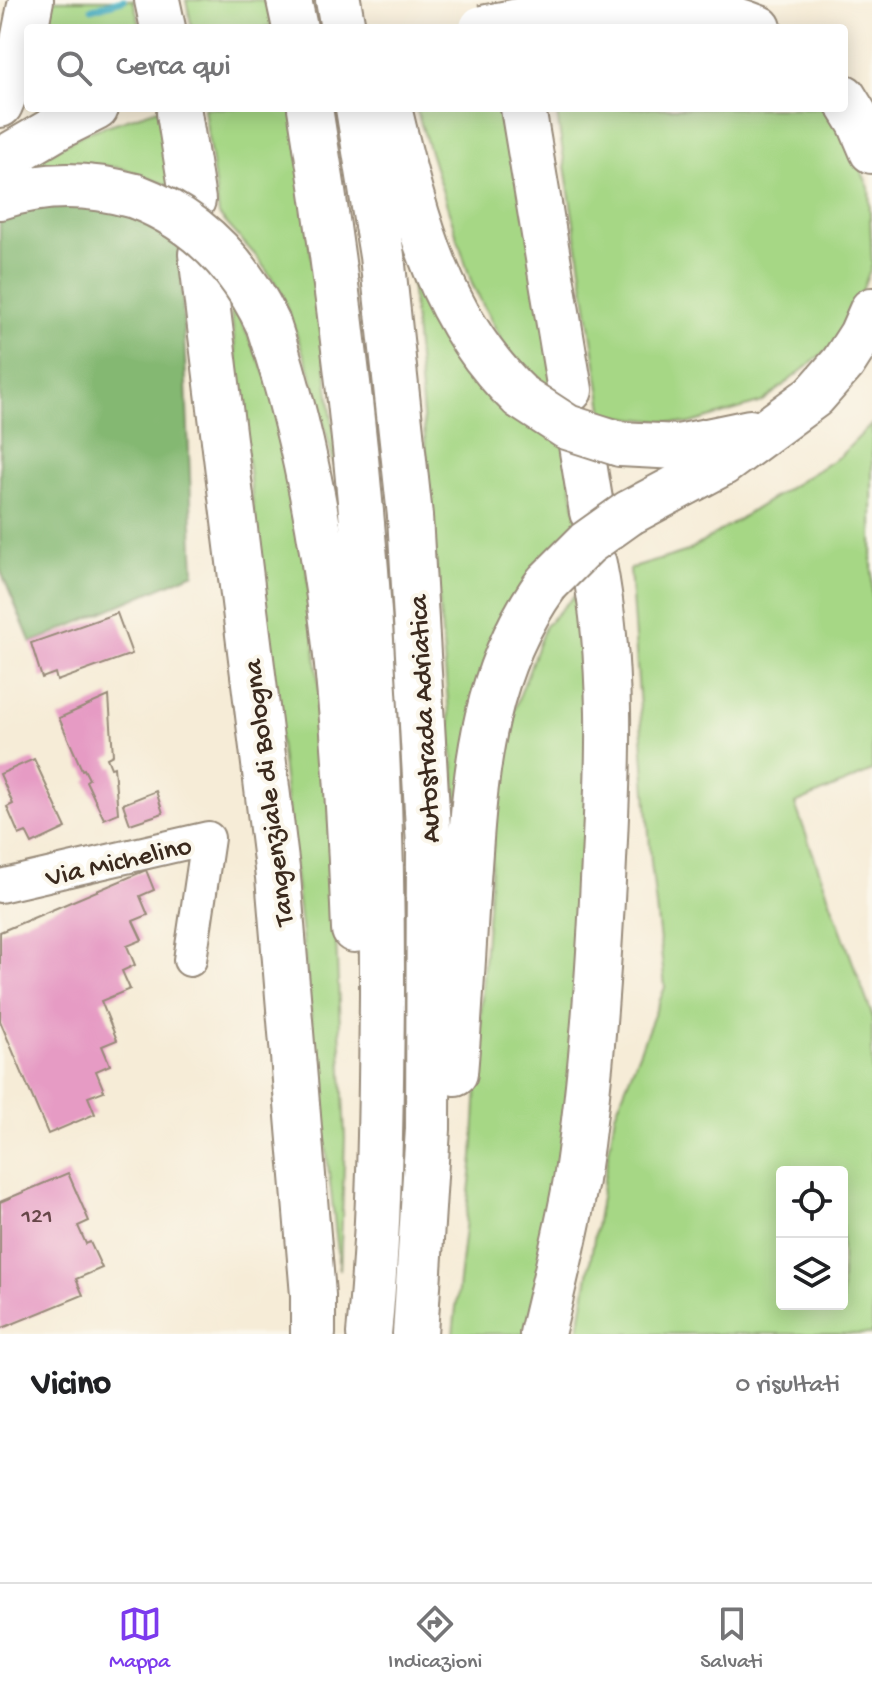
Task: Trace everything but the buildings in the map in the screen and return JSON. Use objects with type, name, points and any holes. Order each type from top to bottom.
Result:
[{"type":"highway","points":[[26,24],[31,0]]},
{"type":"highway","points":[[157,0],[162,24]]},
{"type":"highway","points":[[289,0],[294,24]]},
{"type":"highway","points":[[496,11],[545,16],[639,5],[675,5],[709,10],[748,24]]},
{"type":"highway","points":[[0,105],[20,57],[24,36]]},
{"type":"highway","points":[[848,104],[872,151]]},
{"type":"highway","points":[[0,161],[88,112]]},
{"type":"highway","name":"Autostrada Adriatica","points":[[311,112],[332,242],[350,385],[376,683],[382,852],[381,1126],[370,1318]]},
{"type":"highway","name":"Autostrada Adriatica","points":[[359,112],[382,256],[409,501],[419,627],[430,947],[428,1129],[415,1334]]},
{"type":"highway","points":[[390,112],[417,217],[453,308],[475,347],[521,397],[600,445],[678,447],[772,427]]},
{"type":"highway","points":[[524,112],[570,390]]},
{"type":"highway","points":[[179,113],[193,200]]},
{"type":"highway","points":[[0,197],[36,188],[69,185],[135,196],[176,215],[211,241],[240,273],[268,324],[288,384],[322,538],[336,649],[349,828],[370,1318]]},
{"type":"highway","name":"Tangenziale di Bologna","points":[[201,254],[278,877],[313,1295],[313,1334]]},
{"type":"highway","points":[[423,1334],[448,1146],[473,811],[481,743],[501,668],[517,630],[547,583],[587,543],[610,512],[723,463],[814,396],[843,363],[872,310]]},
{"type":"highway","points":[[600,445],[610,512]]},
{"type":"highway","points":[[557,1334],[591,1056],[608,773],[608,684],[594,564]]},
{"type":"highway","points":[[286,1334],[292,1280],[293,1041]]},
{"type":"highway","points":[[542,1334],[569,1217]]},
{"type":"street","name":"Via Michelino","points":[[0,886],[208,838],[190,960]]},
{"type":"green space","points":[[50,0],[133,0],[140,24],[47,24]]},
{"type":"green space","points":[[186,0],[268,0],[273,24],[191,24]]},
{"type":"green space","points":[[149,112],[162,112],[175,188],[121,168],[69,162],[10,176],[85,133]]},
{"type":"green space","points":[[205,112],[294,112],[341,491],[312,377],[280,290],[256,256],[219,215]]},
{"type":"green space","points":[[417,112],[511,112],[557,396],[506,349],[472,284]]},
{"type":"green space","points":[[557,112],[836,112],[869,188],[872,265],[844,337],[762,402],[688,424],[604,415]]},
{"type":"green space","points":[[87,203],[137,216],[180,237],[194,573],[31,643],[0,569],[0,217],[40,206]]},
{"type":"green space","points":[[407,233],[565,442],[578,525],[457,805]]},
{"type":"green space","points":[[229,295],[273,389],[302,523],[329,783],[345,1138],[340,1270]]},
{"type":"green space","points":[[872,424],[872,771],[795,804],[872,1015],[872,1334],[578,1334],[615,1114],[665,987],[651,862],[630,569],[688,551],[840,456]]},
{"type":"green space","points":[[574,596],[588,678],[587,930],[566,1134],[528,1334],[453,1334],[473,1157],[500,750],[545,626]]},
{"type":"waterway","points":[[92,9],[123,0]]}]
